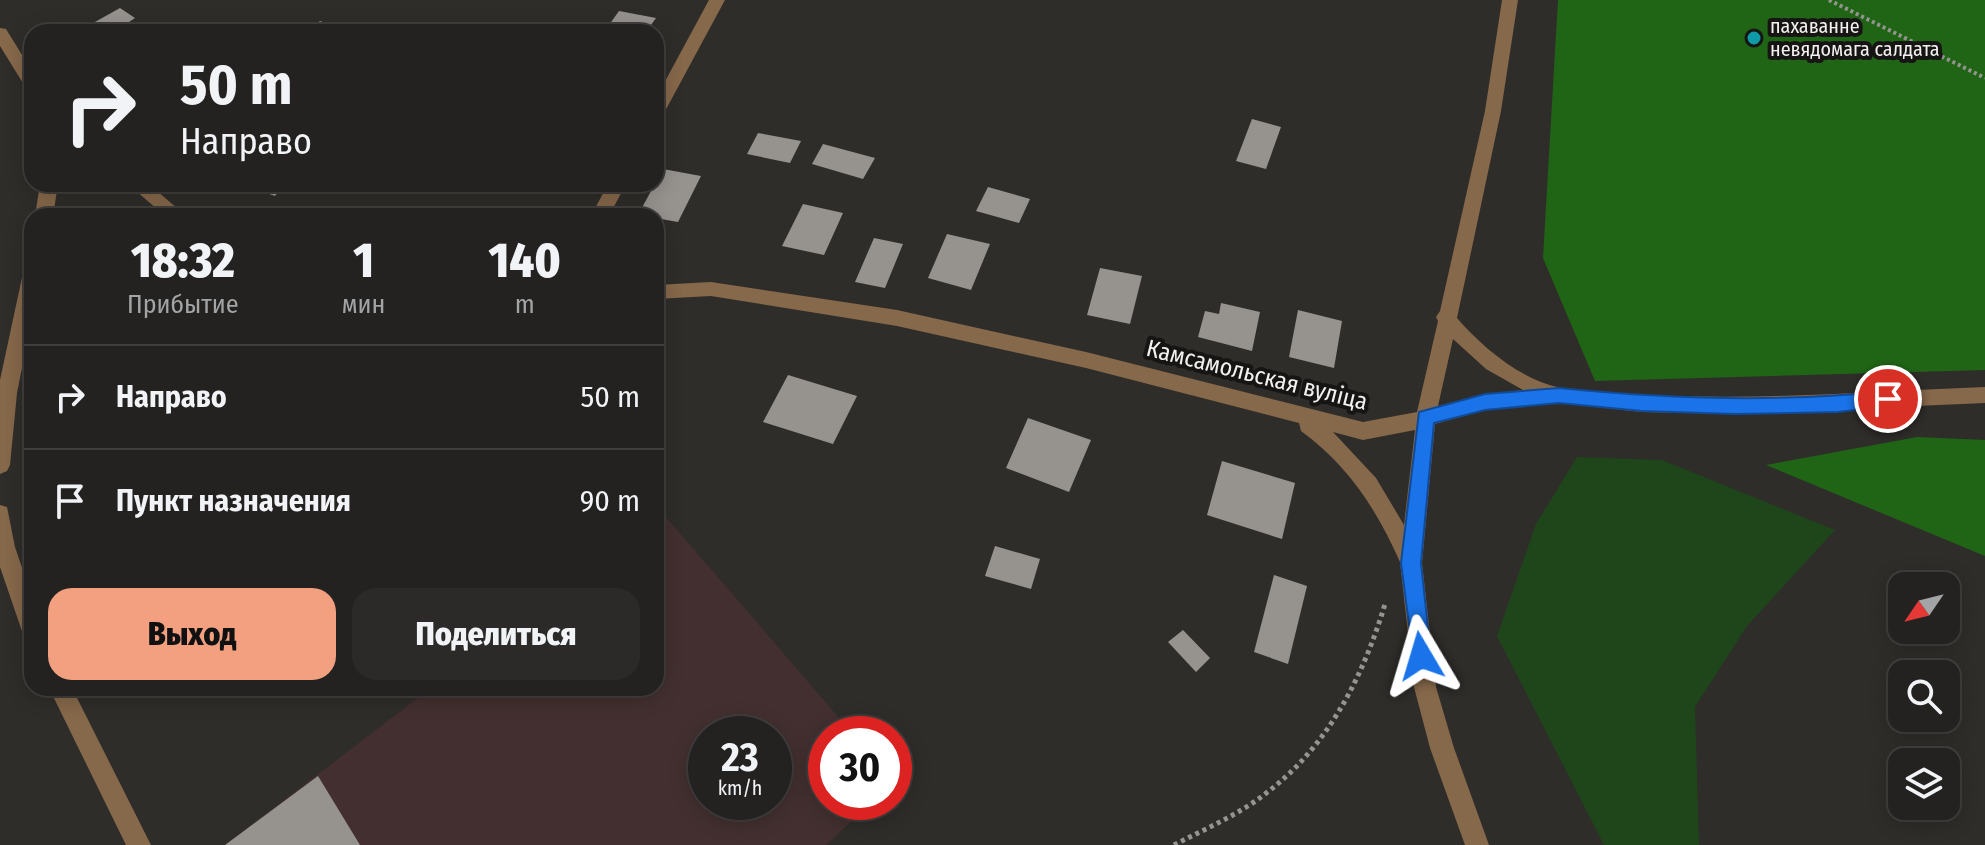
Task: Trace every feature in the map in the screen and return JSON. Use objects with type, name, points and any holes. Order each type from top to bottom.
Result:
[{"type":"street","points":[[664,98],[717,0]]},
{"type":"street","points":[[1477,845],[1442,748],[1425,687],[1411,563],[1426,418],[1445,317],[1493,111],[1510,0]]},
{"type":"street","points":[[0,33],[24,71]]},
{"type":"street","points":[[147,192],[167,208]]},
{"type":"street","name":"Камсамольская вуліца","points":[[664,292],[711,289],[897,318],[1086,360],[1363,431],[1485,402],[1559,395]]},
{"type":"street","points":[[0,465],[7,393],[24,311]]},
{"type":"street","points":[[1445,317],[1465,342],[1498,369],[1525,384],[1559,395],[1642,404],[1735,406],[1985,395]]},
{"type":"street","points":[[1291,414],[1329,439],[1353,463],[1378,495],[1411,563]]},
{"type":"street","points":[[0,514],[2,548],[24,607]]},
{"type":"street","points":[[64,696],[139,845]]},
{"type":"path","points":[[1829,0],[1985,78]]},
{"type":"path","points":[[1174,845],[1264,795],[1317,745],[1357,680],[1388,594]]},
{"type":"shaded area","points":[[664,515],[837,716],[808,716],[808,820],[853,820],[826,845],[225,845],[421,696],[664,696]]},
{"type":"green space","points":[[1558,0],[1985,0],[1985,370],[1595,381],[1543,258]]},
{"type":"green space","points":[[1917,437],[1985,440],[1985,556],[1766,465]]},
{"type":"green space","points":[[1577,457],[1662,460],[1835,530],[1747,626],[1695,707],[1699,845],[1604,845],[1497,636],[1536,524]]},
{"type":"building","points":[[120,8],[135,18],[126,24],[91,24]]},
{"type":"building","points":[[619,11],[656,18],[652,24],[610,24]]},
{"type":"building","points":[[1252,119],[1281,127],[1266,169],[1236,161]]},
{"type":"building","points":[[758,133],[801,141],[790,163],[747,154]]},
{"type":"building","points":[[823,144],[875,158],[863,179],[812,164]]},
{"type":"building","points":[[664,169],[701,176],[678,222],[664,220],[664,208],[642,208],[650,192],[664,192]]},
{"type":"building","points":[[988,187],[1030,199],[1019,223],[976,211]]},
{"type":"building","points":[[803,204],[843,213],[824,255],[782,246]]},
{"type":"building","points":[[947,234],[990,244],[971,290],[928,278]]},
{"type":"building","points":[[874,238],[903,244],[885,288],[855,282]]},
{"type":"building","points":[[1100,268],[1142,276],[1130,324],[1087,315]]},
{"type":"building","points":[[1221,303],[1260,312],[1252,351],[1198,337],[1205,311],[1219,314]]},
{"type":"building","points":[[1298,310],[1342,321],[1334,368],[1289,357]]},
{"type":"building","points":[[788,375],[857,396],[833,444],[763,422]]},
{"type":"building","points":[[1028,418],[1091,440],[1069,492],[1006,468]]},
{"type":"building","points":[[1222,461],[1295,483],[1282,539],[1207,515]]},
{"type":"building","points":[[995,546],[1040,559],[1031,589],[985,576]]},
{"type":"building","points":[[1274,575],[1307,586],[1288,664],[1254,652]]},
{"type":"building","points":[[1183,630],[1210,658],[1196,672],[1168,642]]},
{"type":"building","points":[[318,776],[360,845],[225,845]]},
{"type":"place","name":"пахаванне невядомага салдата","points":[[1754,38]]},
{"type":"route","points":[[1421,656],[1411,563],[1426,418],[1485,402],[1559,395],[1642,404],[1735,406],[1838,404],[1888,399]]}]
